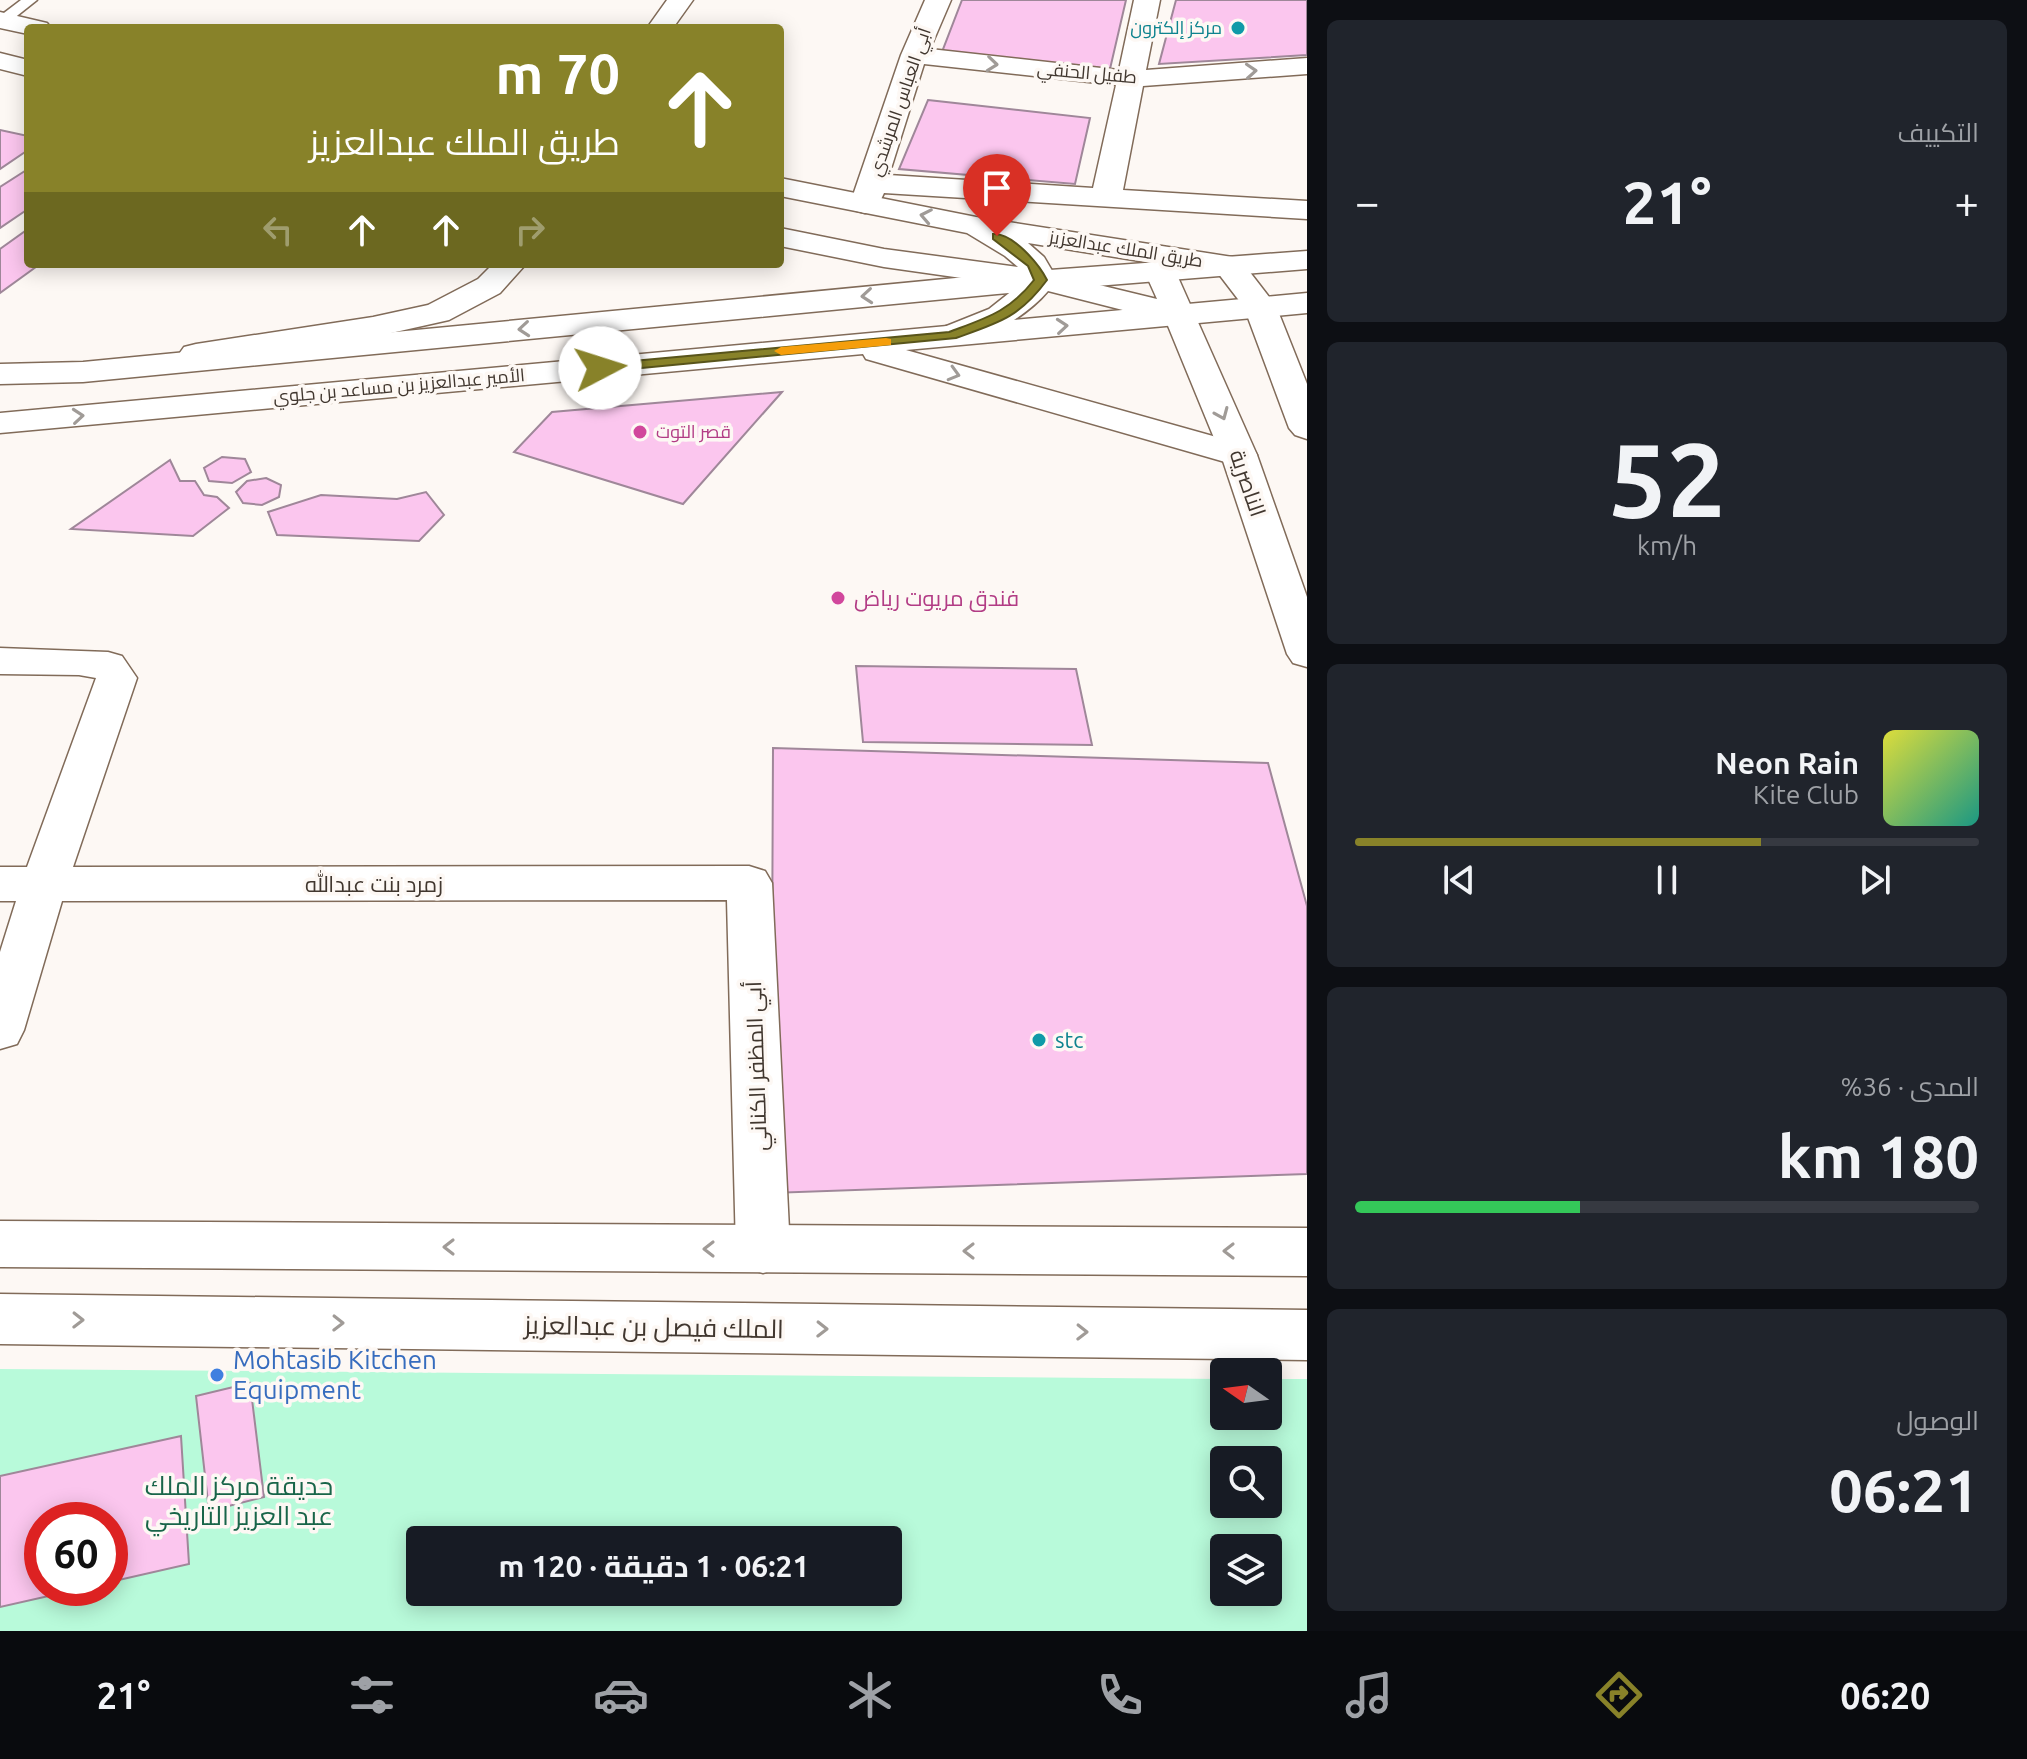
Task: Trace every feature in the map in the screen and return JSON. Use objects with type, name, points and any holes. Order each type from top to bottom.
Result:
[{"type":"main road","points":[[663,24],[680,0]]},
{"type":"main road","name":"أبي العباس المرشدي","points":[[868,194],[914,55],[938,0]]},
{"type":"main road","points":[[1106,198],[1147,0]]},
{"type":"main road","points":[[2,20],[24,25]]},
{"type":"main road","name":"طفيل الحنفي","points":[[914,55],[1130,79],[1307,66]]},
{"type":"main road","points":[[0,61],[24,67]]},
{"type":"main road","name":"طريق الملك عبدالعزيز","points":[[784,187],[868,194],[976,226],[1228,265]]},
{"type":"main road","points":[[868,194],[1106,198],[1307,210]]},
{"type":"main road","name":"طريق الملك عبدالعزيز","points":[[976,226],[1016,249],[1033,264],[1041,280]]},
{"type":"main road","points":[[784,238],[896,260],[1041,280],[1180,315]]},
{"type":"main road","points":[[951,336],[993,320],[1022,304],[1041,280],[1307,260]]},
{"type":"main road","points":[[1228,265],[1260,306],[1307,428]]},
{"type":"main road","points":[[83,372],[373,327],[438,313],[489,286],[506,268]]},
{"type":"main road","name":"الناصرية","points":[[1160,270],[1239,455],[1307,654]]},
{"type":"main road","name":"الأمير عبدالعزيز بن مساعد بن جلوي","points":[[0,374],[83,372],[1041,280]]},
{"type":"main road","name":"الأمير عبدالعزيز بن مساعد بن جلوي","points":[[0,423],[1307,303]]},
{"type":"main road","points":[[852,345],[1239,455]]},
{"type":"main road","points":[[0,661],[108,665],[117,678],[22,884],[0,1030]]},
{"type":"main road","name":"زمرد بنت عبدالله","points":[[22,884],[749,883]]},
{"type":"main road","name":"أبي المظفر الكناني","points":[[749,883],[763,1250]]},
{"type":"main road","points":[[0,1244],[1307,1252]]},
{"type":"main road","name":"الملك فيصل بن عبدالعزيز","points":[[0,1319],[1307,1335]]},
{"type":"lane","points":[[2,20],[30,0]]},
{"type":"green space","name":"حديقة مركز الملك عبد العزيز التاريخي","points":[[0,1369],[1210,1379],[1210,1430],[1282,1430],[1282,1379],[1307,1379],[1307,1631],[0,1631]]},
{"type":"building","points":[[962,0],[1126,0],[1110,69],[942,52]]},
{"type":"building","name":"مركز إلكترون","points":[[1176,0],[1307,0],[1307,55],[1159,64]]},
{"type":"building","points":[[928,100],[1090,118],[1075,184],[899,169]]},
{"type":"building","points":[[0,130],[24,135],[24,153],[0,169]]},
{"type":"building","points":[[24,172],[24,212],[0,228],[0,187]]},
{"type":"building","points":[[24,232],[24,268],[34,268],[0,293],[0,249]]},
{"type":"building","name":"قصر التوت","points":[[782,392],[683,504],[514,452],[552,412]]},
{"type":"building","points":[[222,457],[245,459],[251,472],[232,483],[209,481],[204,468]]},
{"type":"building","points":[[170,460],[180,481],[195,481],[204,495],[217,497],[229,508],[193,536],[71,529]]},
{"type":"building","points":[[266,478],[281,485],[279,497],[262,505],[243,503],[236,492],[247,481]]},
{"type":"building","points":[[426,492],[444,515],[419,541],[277,535],[268,512],[321,495],[397,499]]},
{"type":"building","points":[[856,666],[1076,669],[1092,745],[863,742]]},
{"type":"building","name":"stc","points":[[773,748],[1268,763],[1307,906],[1307,1174],[771,1193]]},
{"type":"building","points":[[250,1383],[264,1497],[209,1511],[196,1396]]},
{"type":"building","points":[[181,1436],[189,1564],[128,1578],[128,1502],[24,1502],[24,1602],[0,1607],[0,1476]]},
{"type":"slow traffic","points":[[781,351],[886,342]]},
{"type":"place","name":"مركز إلكترون","points":[[1238,28]]},
{"type":"place","name":"قصر التوت","points":[[640,432]]},
{"type":"place","name":"فندق مريوت رياض","points":[[838,598]]},
{"type":"place","name":"stc","points":[[1039,1040]]},
{"type":"place","name":"Mohtasib Kitchen Equipment","points":[[217,1375]]},
{"type":"route","points":[[600,368],[951,336],[993,320],[1022,304],[1041,280],[1033,264],[997,236]]}]
